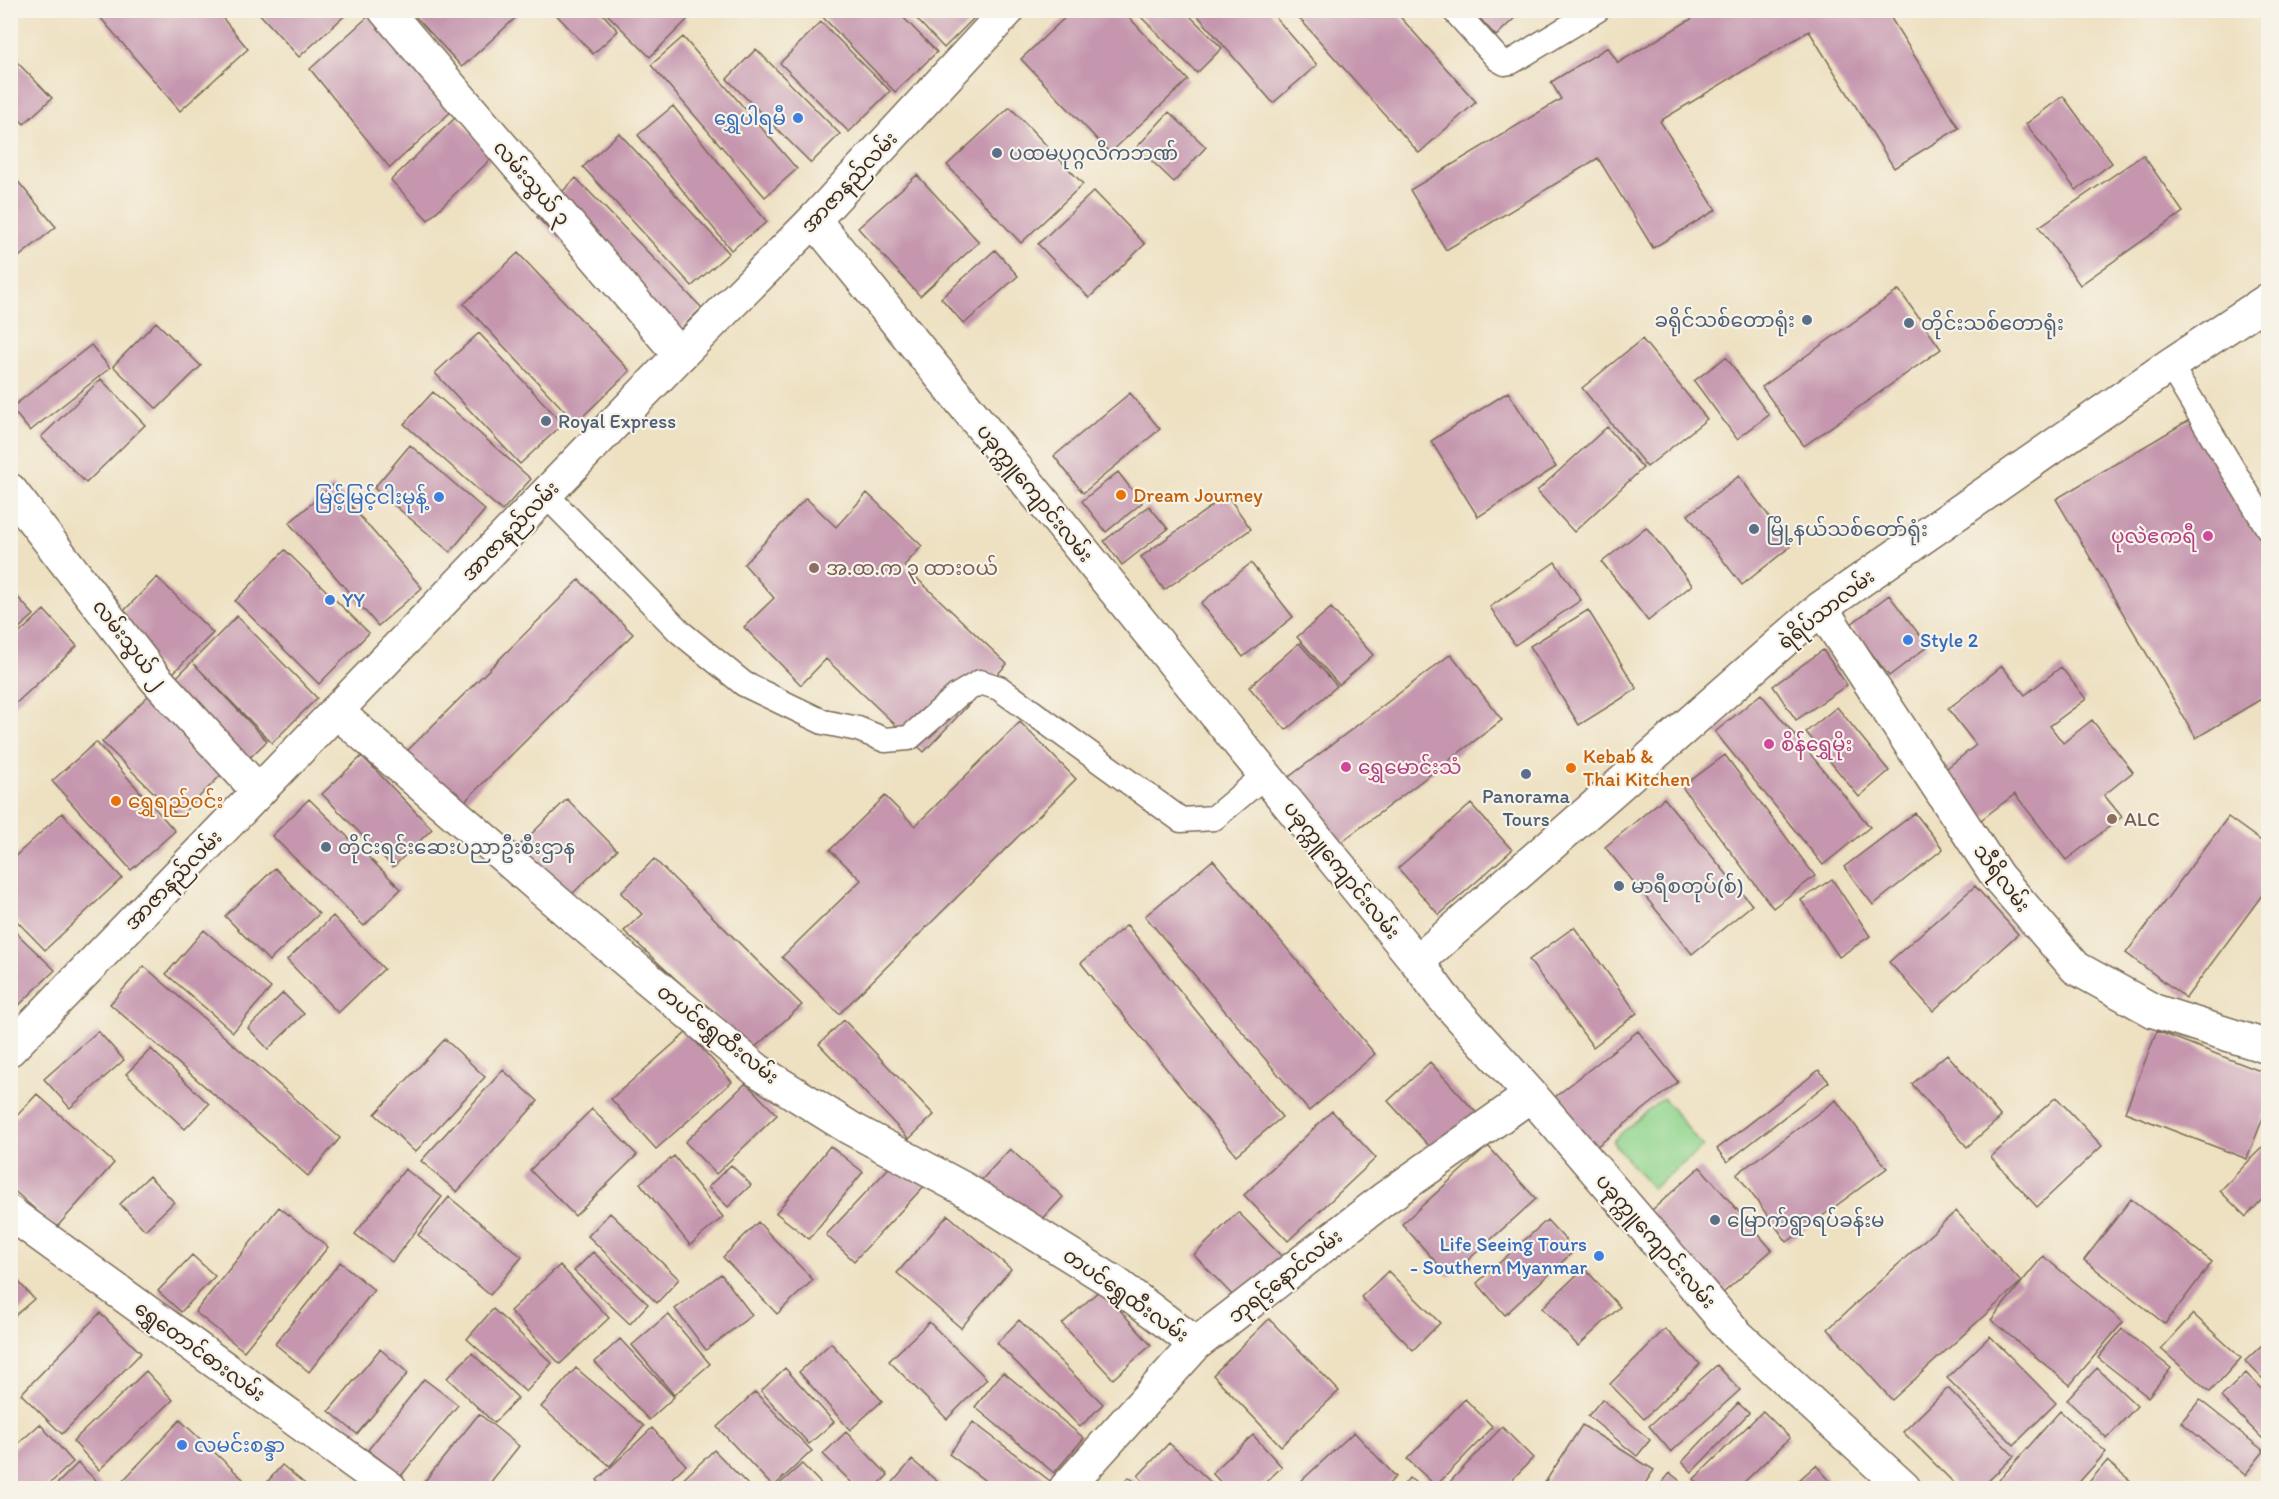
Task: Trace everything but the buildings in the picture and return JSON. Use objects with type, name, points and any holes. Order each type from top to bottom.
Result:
[{"type":"street","name":"လမ်းသွယ် ၃","points":[[384,10],[680,355]]},
{"type":"street","name":"အာဇာနည်လမ်း","points":[[12,1044],[680,355],[814,220],[1008,10]]},
{"type":"street","name":"ပခုက္ကူကျောင်းလမ်း","points":[[814,220],[1417,962],[1442,996],[1531,1095],[1737,1335],[1904,1488]]},
{"type":"street","name":"ရဲရိပ်သာလမ်း","points":[[1417,962],[1821,608],[2170,365],[2268,300]]},
{"type":"street","name":"လမ်းသွယ် ၂","points":[[10,490],[155,678],[258,791]]},
{"type":"street","name":"သီရိလမ်း","points":[[1821,608],[1997,876],[2076,969],[2154,1011],[2268,1047]]},
{"type":"street","name":"တပင်ရွှေထီးလမ်း","points":[[336,711],[558,903],[758,1070],[850,1128],[964,1189],[1065,1251],[1115,1283],[1196,1344]]},
{"type":"street","name":"ဘုရင့်နောင်လမ်း","points":[[1066,1488],[1196,1344],[1384,1200],[1531,1095]]},
{"type":"street","name":"ရွှေတောင်ဓားလမ်း","points":[[10,1214],[390,1488]]},
{"type":"lane","points":[[1454,10],[1504,63],[1511,62],[1597,10]]},
{"type":"lane","points":[[2170,365],[2268,528]]},
{"type":"lane","points":[[546,495],[680,632],[744,684],[823,722],[858,729],[885,740],[909,738],[958,695],[980,682],[999,688],[1181,820],[1214,818],[1264,776]]},
{"type":"green space","points":[[1663,1098],[1703,1147],[1652,1189],[1612,1141]]},
{"type":"place","name":"ရွှေပါရမီ","points":[[798,118]]},
{"type":"place","name":"ပထမပုဂ္ဂလိကဘဏ်","points":[[997,153]]},
{"type":"place","name":"ခရိုင်သစ်တောရုံး","points":[[1807,320]]},
{"type":"place","name":"တိုင်းသစ်တောရုံး","points":[[1909,323]]},
{"type":"place","name":"Royal Express","points":[[546,421]]},
{"type":"place","name":"Dream Journey","points":[[1121,495]]},
{"type":"place","name":"မြင့်မြင့်ငါးမုန့်","points":[[439,497]]},
{"type":"place","name":"မြို့နယ်သစ်တော်ရုံး","points":[[1754,529]]},
{"type":"place","name":"ပုလဲဧကရီ","points":[[2208,536]]},
{"type":"place","name":"အ.ထ.က ၃ ထားဝယ်","points":[[814,568]]},
{"type":"place","name":"YY","points":[[330,600]]},
{"type":"place","name":"Style 2","points":[[1908,640]]},
{"type":"place","name":"စိန်ရွှေမိုး","points":[[1769,744]]},
{"type":"place","name":"ရွှေမောင်းသံ","points":[[1346,767]]},
{"type":"place","name":"Kebab & Thai Kitchen","points":[[1571,768]]},
{"type":"place","name":"Panorama Tours","points":[[1526,774]]},
{"type":"place","name":"ရွှေရည်ဝင်း","points":[[116,801]]},
{"type":"place","name":"ALC","points":[[2112,819]]},
{"type":"place","name":"တိုင်းရင်းဆေးပညာဦးစီးဌာန","points":[[326,847]]},
{"type":"place","name":"မာရီစတုပ်(စ်)","points":[[1619,886]]},
{"type":"place","name":"မြောက်ရွာရပ်ခန်းမ","points":[[1715,1220]]},
{"type":"place","name":"Life Seeing Tours - Southern Myanmar","points":[[1599,1256]]},
{"type":"place","name":"လမင်းစန္ဒာ","points":[[182,1445]]}]
